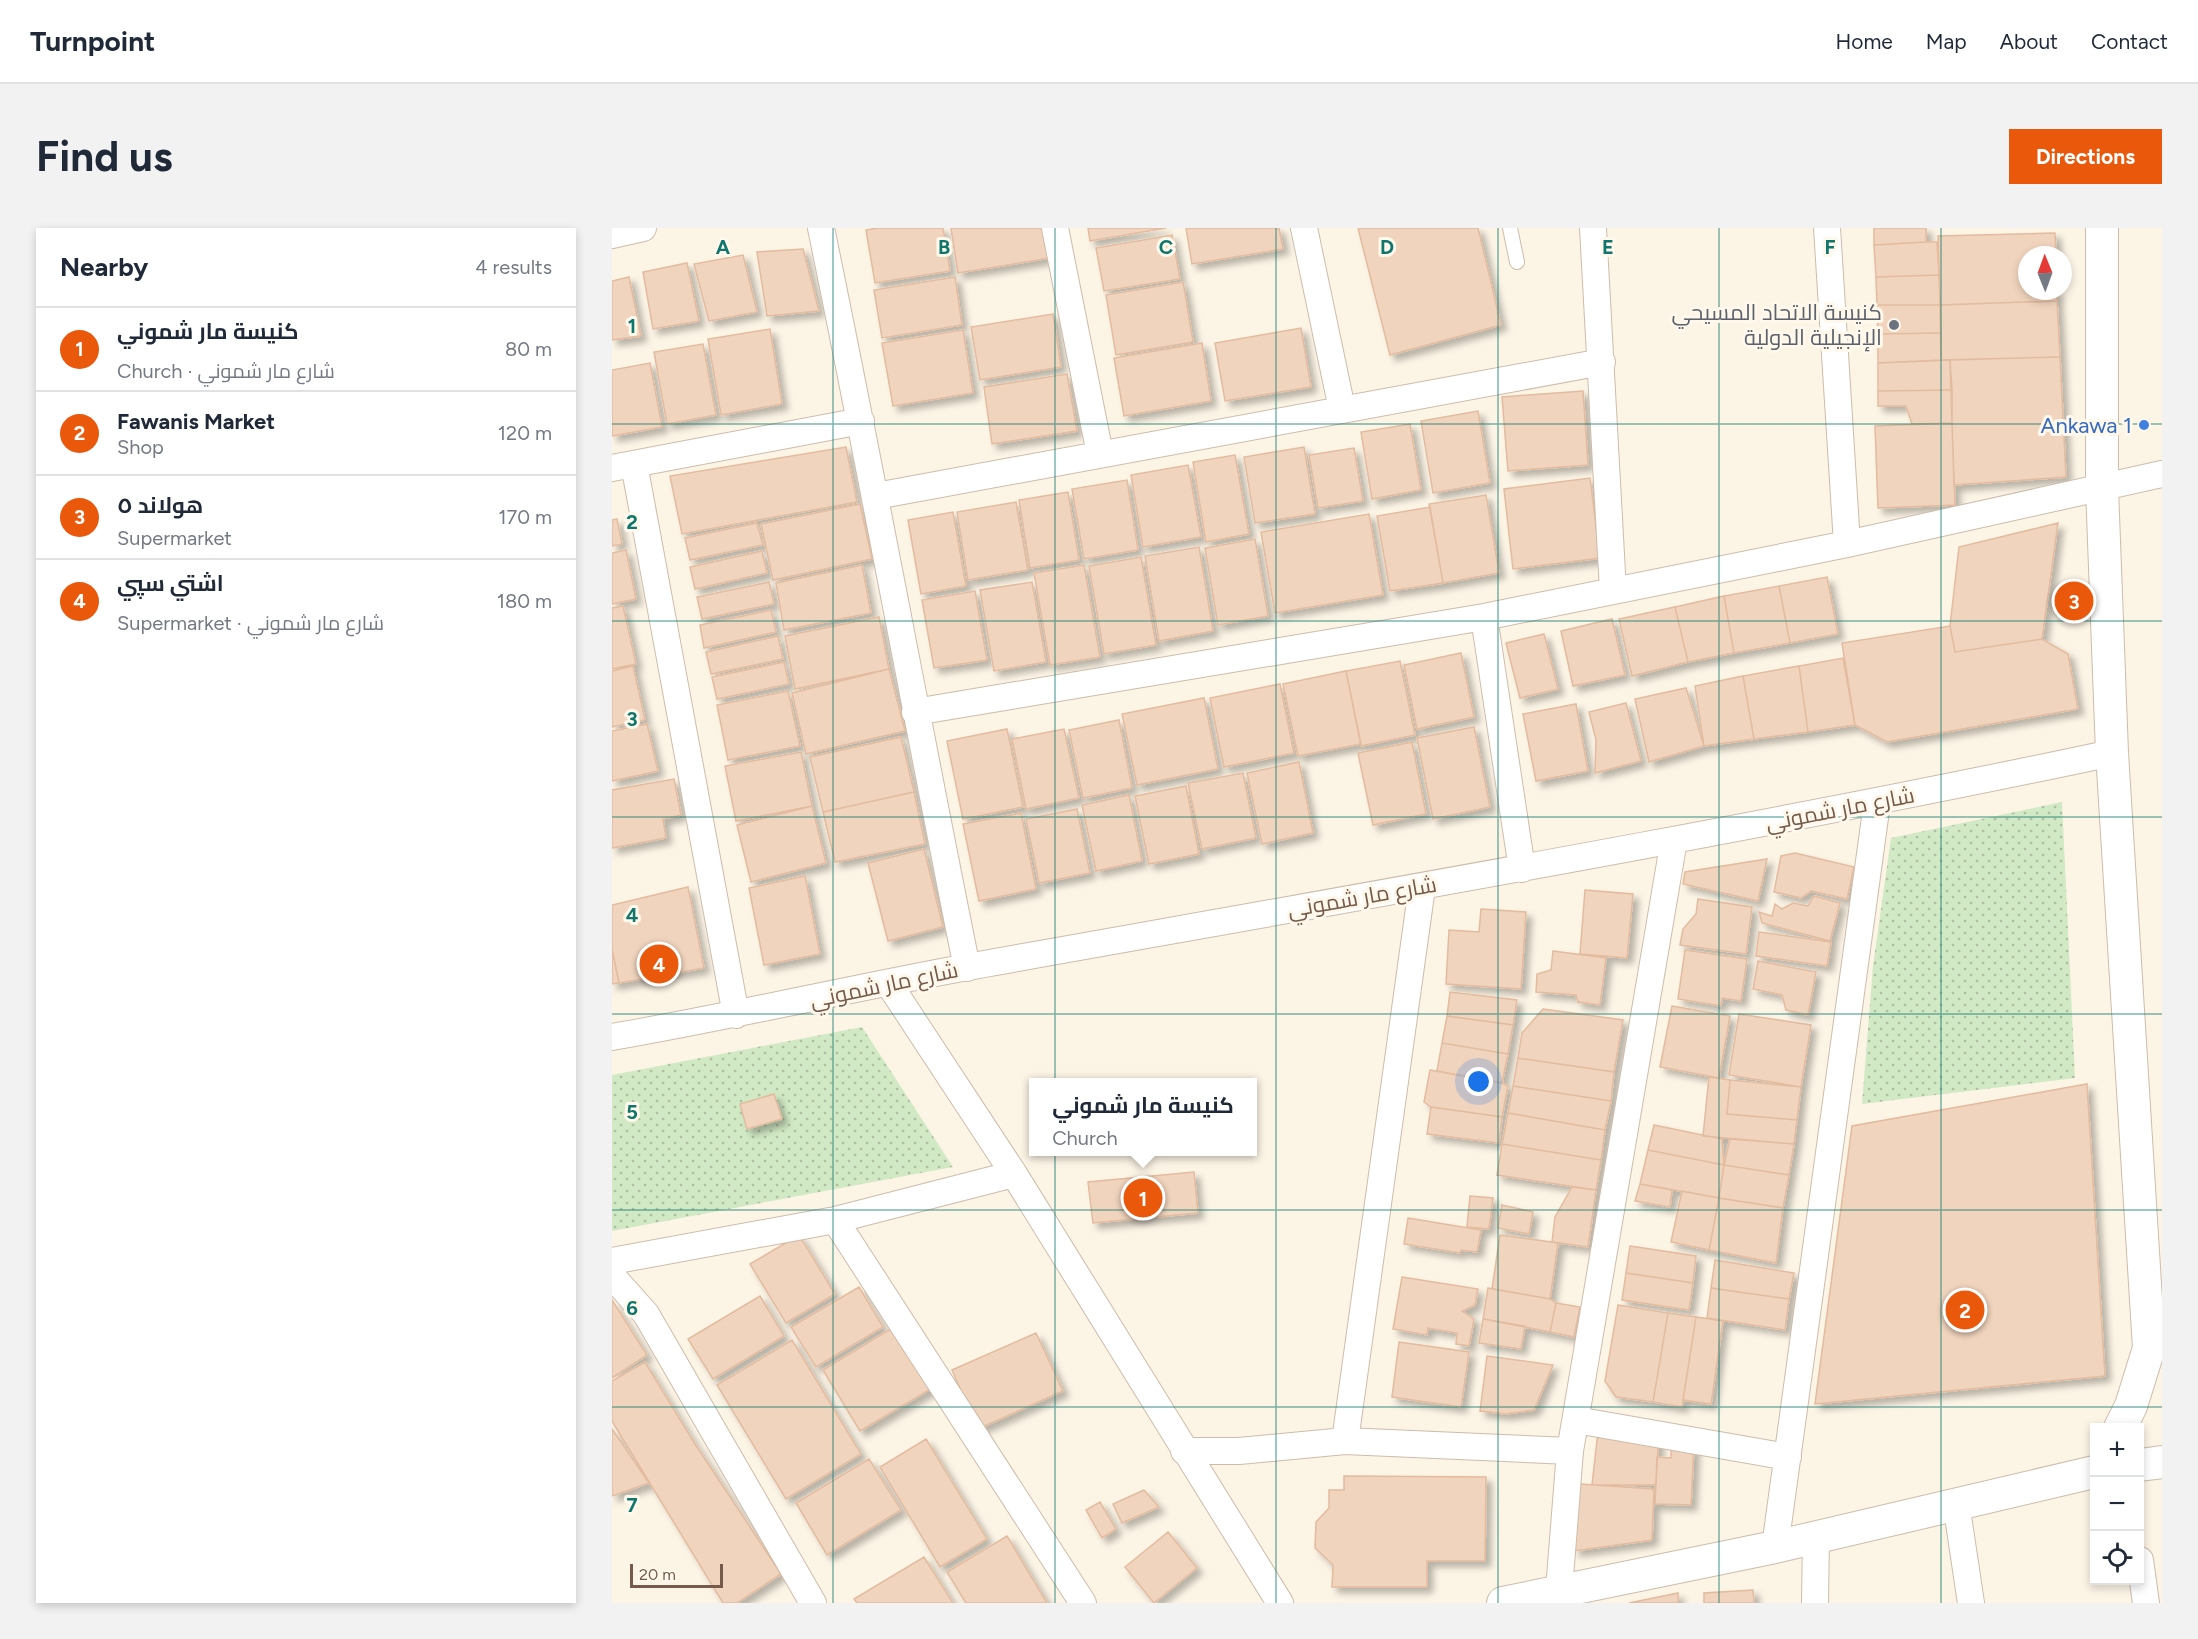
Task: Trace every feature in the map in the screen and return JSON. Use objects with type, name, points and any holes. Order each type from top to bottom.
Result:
[{"type":"street","points":[[612,235],[643,228]]},
{"type":"street","points":[[821,228],[876,496],[915,712],[967,968]]},
{"type":"street","points":[[1055,228],[1100,454]]},
{"type":"street","points":[[1304,228],[1342,409]]},
{"type":"street","points":[[1593,228],[1614,591]]},
{"type":"street","points":[[1827,228],[1847,544]]},
{"type":"street","points":[[2102,228],[2102,488],[2112,753],[2155,1358],[2122,1423]]},
{"type":"street","points":[[876,496],[1602,362]]},
{"type":"street","points":[[736,1015],[623,466],[861,421]]},
{"type":"street","points":[[915,712],[1484,617],[1847,544],[2162,474]]},
{"type":"street","points":[[1484,617],[1522,868]]},
{"type":"street","name":"شارع مار شموني","points":[[612,1037],[736,1015],[967,968],[1876,803],[2112,753]]},
{"type":"street","points":[[1775,1547],[1876,803]]},
{"type":"street","points":[[1558,1590],[1570,1451],[1674,840]]},
{"type":"street","points":[[1345,1441],[1422,887]]},
{"type":"street","points":[[889,984],[1014,1174],[1280,1603]]},
{"type":"street","points":[[612,1261],[835,1220],[1014,1174]]},
{"type":"street","points":[[835,1220],[1083,1603]]},
{"type":"street","points":[[612,1276],[646,1314],[813,1603]]},
{"type":"street","points":[[1576,1420],[1788,1457]]},
{"type":"street","points":[[1184,1451],[1239,1451],[1345,1441],[1570,1451]]},
{"type":"street","points":[[2144,1464],[2162,1462]]},
{"type":"street","points":[[1503,1603],[1775,1547],[2090,1468]]},
{"type":"street","points":[[1956,1503],[1971,1603]]},
{"type":"street","points":[[1815,1603],[1816,1537]]},
{"type":"street","points":[[2143,1585],[2146,1603]]},
{"type":"lane","points":[[1510,228],[1517,262]]},
{"type":"green space","points":[[2062,802],[2075,1078],[1862,1104],[1873,966],[1891,838]]},
{"type":"green space","points":[[862,1027],[953,1167],[612,1231],[612,1075]]},
{"type":"building","points":[[943,228],[950,271],[875,283],[866,230]]},
{"type":"building","points":[[951,228],[1045,228],[1050,258],[958,273]]},
{"type":"building","points":[[1088,228],[1166,228],[1090,241]]},
{"type":"building","points":[[1186,228],[1279,228],[1283,249],[1192,264]]},
{"type":"building","points":[[1358,228],[1478,228],[1501,325],[1390,355]]},
{"type":"building","points":[[1874,228],[1926,228],[1926,242],[1874,245]]},
{"type":"building","points":[[2055,233],[2056,246],[2018,246],[2018,300],[2057,301],[1940,305],[1938,236]]},
{"type":"building","points":[[1172,235],[1180,279],[1104,291],[1096,248]]},
{"type":"building","points":[[1937,242],[1939,275],[1876,277],[1874,245]]},
{"type":"building","points":[[803,249],[819,311],[767,316],[757,252]]},
{"type":"building","points":[[743,255],[757,312],[709,321],[694,264]]},
{"type":"building","points":[[687,263],[699,321],[653,329],[643,272]]},
{"type":"building","points":[[1939,275],[1940,305],[1877,305],[1876,277]]},
{"type":"building","points":[[629,277],[641,336],[612,340],[612,281]]},
{"type":"building","points":[[955,277],[962,325],[882,338],[874,290]]},
{"type":"building","points":[[1183,282],[1193,342],[1116,355],[1106,295]]},
{"type":"building","points":[[2057,301],[2060,357],[1941,360],[1940,305]]},
{"type":"building","points":[[1877,305],[1940,305],[1941,333],[1878,334]]},
{"type":"building","points":[[1053,314],[1061,367],[980,380],[971,327]]},
{"type":"building","points":[[1301,328],[1311,387],[1225,401],[1215,343]]},
{"type":"building","points":[[770,329],[782,404],[721,415],[708,339]]},
{"type":"building","points":[[963,330],[973,393],[893,406],[882,343]]},
{"type":"building","points":[[1941,333],[1941,360],[1878,363],[1878,334]]},
{"type":"building","points":[[1202,343],[1211,401],[1124,416],[1114,358]]},
{"type":"building","points":[[703,344],[716,415],[667,424],[654,352]]},
{"type":"building","points":[[2060,357],[2066,477],[1954,485],[1950,360]]},
{"type":"building","points":[[1950,360],[1952,390],[1878,391],[1878,363]]},
{"type":"building","points":[[650,363],[662,427],[612,436],[612,370]]},
{"type":"building","points":[[1067,374],[1077,431],[992,444],[984,387]]},
{"type":"building","points":[[1952,390],[1952,423],[1912,424],[1906,406],[1878,406],[1878,391]]},
{"type":"building","points":[[1583,391],[1588,465],[1508,471],[1502,397]]},
{"type":"building","points":[[1478,411],[1490,483],[1433,493],[1421,421]]},
{"type":"building","points":[[1952,423],[1955,505],[1878,508],[1875,426]]},
{"type":"building","points":[[1410,424],[1421,490],[1372,499],[1361,432]]},
{"type":"building","points":[[846,447],[857,502],[682,534],[670,476]]},
{"type":"building","points":[[1304,447],[1315,514],[1255,523],[1244,457]]},
{"type":"building","points":[[1354,448],[1363,501],[1318,508],[1309,455]]},
{"type":"building","points":[[1235,455],[1249,534],[1206,542],[1193,462]]},
{"type":"building","points":[[1188,465],[1201,537],[1143,547],[1131,475]]},
{"type":"building","points":[[1590,478],[1600,558],[1513,569],[1504,489]]},
{"type":"building","points":[[1127,480],[1138,550],[1084,559],[1072,489]]},
{"type":"building","points":[[1068,492],[1079,560],[1030,568],[1019,500]]},
{"type":"building","points":[[1486,495],[1499,573],[1443,583],[1429,504]]},
{"type":"building","points":[[1016,502],[1028,570],[968,580],[957,512]]},
{"type":"building","points":[[860,504],[872,559],[773,580],[761,524]]},
{"type":"building","points":[[1430,507],[1443,583],[1390,591],[1377,516]]},
{"type":"building","points":[[953,512],[966,586],[921,594],[908,520]]},
{"type":"building","points":[[1369,514],[1383,595],[1275,613],[1261,532]]},
{"type":"building","points":[[617,519],[622,544],[612,546],[612,520]]},
{"type":"building","points":[[757,523],[763,545],[690,560],[685,538]]},
{"type":"building","points":[[2058,523],[2042,639],[1955,652],[1950,626],[1959,547]]},
{"type":"building","points":[[1255,539],[1268,616],[1218,625],[1205,548]]},
{"type":"building","points":[[1199,547],[1213,631],[1159,641],[1145,556]]},
{"type":"building","points":[[626,550],[636,599],[612,604],[612,553]]},
{"type":"building","points":[[762,551],[767,573],[695,589],[690,567]]},
{"type":"building","points":[[1141,557],[1156,645],[1104,654],[1089,566]]},
{"type":"building","points":[[862,565],[871,613],[784,630],[776,583]]},
{"type":"building","points":[[1084,565],[1100,657],[1050,665],[1034,573]]},
{"type":"building","points":[[1827,577],[1838,634],[1790,643],[1779,586]]},
{"type":"building","points":[[769,582],[774,604],[702,619],[697,597]]},
{"type":"building","points":[[1032,582],[1046,662],[994,671],[980,590]]},
{"type":"building","points":[[1779,586],[1790,643],[1734,653],[1724,596]]},
{"type":"building","points":[[975,591],[987,660],[934,668],[922,600]]},
{"type":"building","points":[[1724,596],[1734,653],[1688,662],[1675,607]]},
{"type":"building","points":[[623,606],[636,664],[612,669],[612,608]]},
{"type":"building","points":[[1675,607],[1688,662],[1632,676],[1619,619]]},
{"type":"building","points":[[771,610],[776,632],[704,648],[700,625]]},
{"type":"building","points":[[879,617],[889,669],[795,689],[785,636]]},
{"type":"building","points":[[1612,619],[1625,675],[1573,686],[1561,631]]},
{"type":"building","points":[[1950,626],[1955,652],[2042,639],[2068,654],[2078,709],[1887,742],[1855,725],[1842,643]]},
{"type":"building","points":[[1544,634],[1558,689],[1520,698],[1506,643]]},
{"type":"building","points":[[778,636],[783,659],[711,674],[706,652]]},
{"type":"building","points":[[1461,653],[1474,717],[1417,729],[1404,665]]},
{"type":"building","points":[[1843,658],[1855,725],[1808,732],[1799,666]]},
{"type":"building","points":[[1400,661],[1415,735],[1361,746],[1346,671]]},
{"type":"building","points":[[784,662],[789,684],[717,699],[712,677]]},
{"type":"building","points":[[633,666],[645,720],[612,727],[612,671]]},
{"type":"building","points":[[1799,666],[1808,732],[1754,739],[1743,676]]},
{"type":"building","points":[[889,669],[905,731],[806,754],[792,693]]},
{"type":"building","points":[[1346,671],[1361,744],[1298,756],[1283,684]]},
{"type":"building","points":[[1743,676],[1754,739],[1704,746],[1695,686]]},
{"type":"building","points":[[1280,684],[1294,753],[1224,767],[1210,698]]},
{"type":"building","points":[[1686,688],[1704,746],[1649,762],[1635,699]]},
{"type":"building","points":[[788,691],[800,746],[728,760],[717,705]]},
{"type":"building","points":[[1204,698],[1218,769],[1137,785],[1122,714]]},
{"type":"building","points":[[1626,703],[1641,761],[1595,773],[1596,740],[1589,712]]},
{"type":"building","points":[[1576,704],[1588,771],[1536,781],[1523,714]]},
{"type":"building","points":[[1119,720],[1132,788],[1083,798],[1069,730]]},
{"type":"building","points":[[647,724],[658,771],[612,781],[612,731]]},
{"type":"building","points":[[1474,727],[1490,807],[1433,819],[1417,738]]},
{"type":"building","points":[[1007,729],[1023,807],[963,819],[947,741]]},
{"type":"building","points":[[1064,729],[1079,798],[1026,809],[1012,739]]},
{"type":"building","points":[[901,737],[914,792],[823,812],[810,757]]},
{"type":"building","points":[[1412,742],[1426,814],[1373,825],[1358,753]]},
{"type":"building","points":[[801,752],[812,806],[736,821],[725,766]]},
{"type":"building","points":[[1299,762],[1313,833],[1262,844],[1247,773]]},
{"type":"building","points":[[1243,773],[1256,838],[1202,849],[1188,783]]},
{"type":"building","points":[[674,779],[681,815],[663,819],[666,838],[612,848],[612,790]]},
{"type":"building","points":[[1186,786],[1199,854],[1149,864],[1135,796]]},
{"type":"building","points":[[914,792],[925,844],[835,862],[823,812]]},
{"type":"building","points":[[1129,795],[1142,861],[1096,871],[1082,805]]},
{"type":"building","points":[[812,806],[826,863],[751,882],[737,825]]},
{"type":"building","points":[[1077,809],[1090,873],[1039,883],[1026,819]]},
{"type":"building","points":[[1021,813],[1036,889],[979,901],[963,824]]},
{"type":"building","points":[[924,849],[943,927],[888,941],[868,863]]},
{"type":"building","points":[[1795,853],[1854,867],[1847,899],[1811,891],[1801,898],[1774,892],[1781,856]]},
{"type":"building","points":[[1767,859],[1758,901],[1683,884],[1685,872]]},
{"type":"building","points":[[805,876],[820,954],[764,965],[749,888]]},
{"type":"building","points":[[688,887],[704,968],[619,983],[612,949],[612,905]]},
{"type":"building","points":[[1585,890],[1633,894],[1627,958],[1580,954]]},
{"type":"building","points":[[1814,896],[1840,903],[1830,941],[1762,923],[1759,912],[1772,916],[1775,904],[1782,909],[1793,903],[1808,906]]},
{"type":"building","points":[[1698,899],[1752,907],[1746,954],[1680,945],[1683,929],[1696,914]]},
{"type":"building","points":[[1481,909],[1526,912],[1521,989],[1446,984],[1449,930],[1479,932]]},
{"type":"building","points":[[1759,932],[1831,942],[1827,966],[1756,956]]},
{"type":"building","points":[[612,949],[619,983],[612,984]]},
{"type":"building","points":[[1685,950],[1747,959],[1741,1001],[1722,998],[1721,1006],[1678,999]]},
{"type":"building","points":[[1553,951],[1606,958],[1600,1005],[1578,1002],[1576,995],[1536,992],[1537,974],[1551,970]]},
{"type":"building","points":[[1758,961],[1816,972],[1808,1015],[1786,1010],[1782,995],[1753,989]]},
{"type":"building","points":[[1450,992],[1517,1000],[1513,1025],[1447,1016]]},
{"type":"building","points":[[1672,1006],[1730,1016],[1719,1078],[1660,1067]]},
{"type":"building","points":[[1543,1009],[1623,1020],[1614,1072],[1518,1058],[1522,1033]]},
{"type":"building","points":[[1739,1014],[1811,1025],[1801,1087],[1729,1075]]},
{"type":"building","points":[[1447,1016],[1513,1025],[1508,1054],[1442,1043]]},
{"type":"building","points":[[1442,1043],[1508,1054],[1502,1083],[1437,1071]]},
{"type":"building","points":[[1518,1058],[1614,1072],[1611,1101],[1513,1086]]},
{"type":"building","points":[[1430,1070],[1508,1086],[1502,1117],[1431,1107],[1424,1102]]},
{"type":"building","points":[[1709,1077],[1730,1080],[1727,1114],[1797,1120],[1794,1144],[1703,1136]]},
{"type":"building","points":[[1730,1080],[1801,1087],[1797,1120],[1727,1114]]},
{"type":"building","points":[[2087,1084],[2105,1376],[1815,1404],[1852,1126]]},
{"type":"building","points":[[1513,1086],[1611,1101],[1605,1130],[1508,1113]]},
{"type":"building","points":[[774,1094],[782,1119],[747,1129],[740,1104]]},
{"type":"building","points":[[1431,1107],[1502,1117],[1499,1143],[1427,1134]]},
{"type":"building","points":[[1508,1113],[1605,1130],[1601,1160],[1502,1144]]},
{"type":"building","points":[[1654,1125],[1722,1139],[1724,1165],[1648,1150]]},
{"type":"building","points":[[1730,1139],[1794,1144],[1789,1175],[1724,1165]]},
{"type":"building","points":[[1502,1144],[1601,1160],[1596,1190],[1497,1175]]},
{"type":"building","points":[[1648,1150],[1724,1165],[1719,1198],[1640,1184]]},
{"type":"building","points":[[1724,1165],[1789,1175],[1783,1208],[1719,1198]]},
{"type":"building","points":[[1194,1172],[1198,1213],[1093,1223],[1088,1182]]},
{"type":"building","points":[[1640,1184],[1672,1190],[1670,1207],[1635,1201]]},
{"type":"building","points":[[1572,1187],[1596,1190],[1588,1247],[1552,1242],[1555,1217]]},
{"type":"building","points":[[1682,1191],[1719,1198],[1709,1250],[1671,1242]]},
{"type":"building","points":[[1470,1196],[1493,1198],[1489,1229],[1467,1227]]},
{"type":"building","points":[[1719,1198],[1783,1208],[1776,1263],[1709,1250]]},
{"type":"building","points":[[1502,1205],[1533,1212],[1529,1234],[1498,1228]]},
{"type":"building","points":[[1408,1218],[1481,1230],[1477,1252],[1461,1250],[1460,1253],[1404,1244]]},
{"type":"building","points":[[799,1235],[835,1294],[786,1323],[750,1264]]},
{"type":"building","points":[[1500,1235],[1558,1243],[1550,1299],[1492,1289]]},
{"type":"building","points":[[1630,1246],[1696,1256],[1693,1283],[1626,1273]]},
{"type":"building","points":[[1715,1260],[1794,1273],[1789,1299],[1711,1288]]},
{"type":"building","points":[[1626,1273],[1693,1283],[1689,1310],[1622,1300]]},
{"type":"building","points":[[1402,1277],[1478,1289],[1475,1305],[1462,1311],[1474,1319],[1469,1346],[1456,1344],[1457,1333],[1428,1328],[1427,1335],[1393,1329]]},
{"type":"building","points":[[859,1287],[883,1327],[816,1367],[791,1327]]},
{"type":"building","points":[[1488,1288],[1550,1299],[1556,1303],[1550,1332],[1483,1319]]},
{"type":"building","points":[[1711,1288],[1789,1299],[1785,1330],[1707,1318]]},
{"type":"building","points":[[760,1296],[784,1336],[713,1379],[688,1339]]},
{"type":"building","points":[[612,1300],[647,1355],[612,1378]]},
{"type":"building","points":[[1556,1303],[1580,1307],[1574,1337],[1550,1332]]},
{"type":"building","points":[[1618,1305],[1668,1313],[1653,1402],[1616,1397],[1605,1381]]},
{"type":"building","points":[[1668,1313],[1696,1317],[1682,1407],[1653,1402]]},
{"type":"building","points":[[1696,1317],[1723,1321],[1711,1404],[1683,1400]]},
{"type":"building","points":[[1483,1319],[1525,1326],[1521,1349],[1479,1343]]},
{"type":"building","points":[[897,1325],[934,1387],[860,1431],[823,1370]]},
{"type":"building","points":[[1036,1333],[1063,1391],[978,1429],[952,1370]]},
{"type":"building","points":[[792,1340],[861,1454],[786,1499],[717,1385]]},
{"type":"building","points":[[1399,1342],[1469,1352],[1461,1407],[1392,1397]]},
{"type":"building","points":[[1487,1356],[1553,1365],[1534,1410],[1506,1414],[1480,1411]]},
{"type":"building","points":[[645,1362],[693,1441],[781,1574],[737,1603],[723,1603],[612,1421],[612,1381]]},
{"type":"building","points":[[1599,1423],[1659,1429],[1656,1485],[1592,1485]]},
{"type":"building","points":[[612,1429],[649,1483],[612,1496]]},
{"type":"building","points":[[926,1439],[987,1539],[940,1567],[880,1467]]},
{"type":"building","points":[[1671,1445],[1694,1446],[1691,1505],[1655,1504],[1657,1457],[1671,1458]]},
{"type":"building","points":[[869,1459],[901,1510],[827,1555],[796,1503]]},
{"type":"building","points":[[1344,1476],[1486,1477],[1485,1561],[1427,1561],[1427,1587],[1332,1587],[1333,1565],[1315,1548],[1316,1522],[1329,1508],[1329,1490],[1344,1490]]},
{"type":"building","points":[[1580,1484],[1654,1489],[1652,1540],[1574,1551]]},
{"type":"building","points":[[1144,1490],[1159,1507],[1122,1523],[1113,1504]]},
{"type":"building","points":[[1100,1502],[1116,1529],[1102,1538],[1086,1510]]},
{"type":"building","points":[[1168,1532],[1197,1568],[1154,1603],[1125,1567]]},
{"type":"building","points":[[1007,1536],[1047,1603],[966,1603],[947,1572]]},
{"type":"building","points":[[924,1557],[953,1603],[857,1603],[854,1599]]},
{"type":"building","points":[[1753,1590],[1754,1603],[1704,1603],[1704,1593]]},
{"type":"building","points":[[1678,1593],[1678,1603],[1629,1603]]},
{"type":"place","name":"كنيسة الاتحاد المسيحي الإنجيلية الدولية","points":[[1894,325]]},
{"type":"place","name":"Ankawa 1","points":[[2144,425]]},
{"type":"place","name":"هولاند ٥","points":[[2074,601]]},
{"type":"place","name":"اشتي سپي","points":[[659,964]]},
{"type":"place","name":"كنيسة مار شموني","points":[[1143,1198]]},
{"type":"place","name":"Fawanis Market","points":[[1965,1310]]}]
